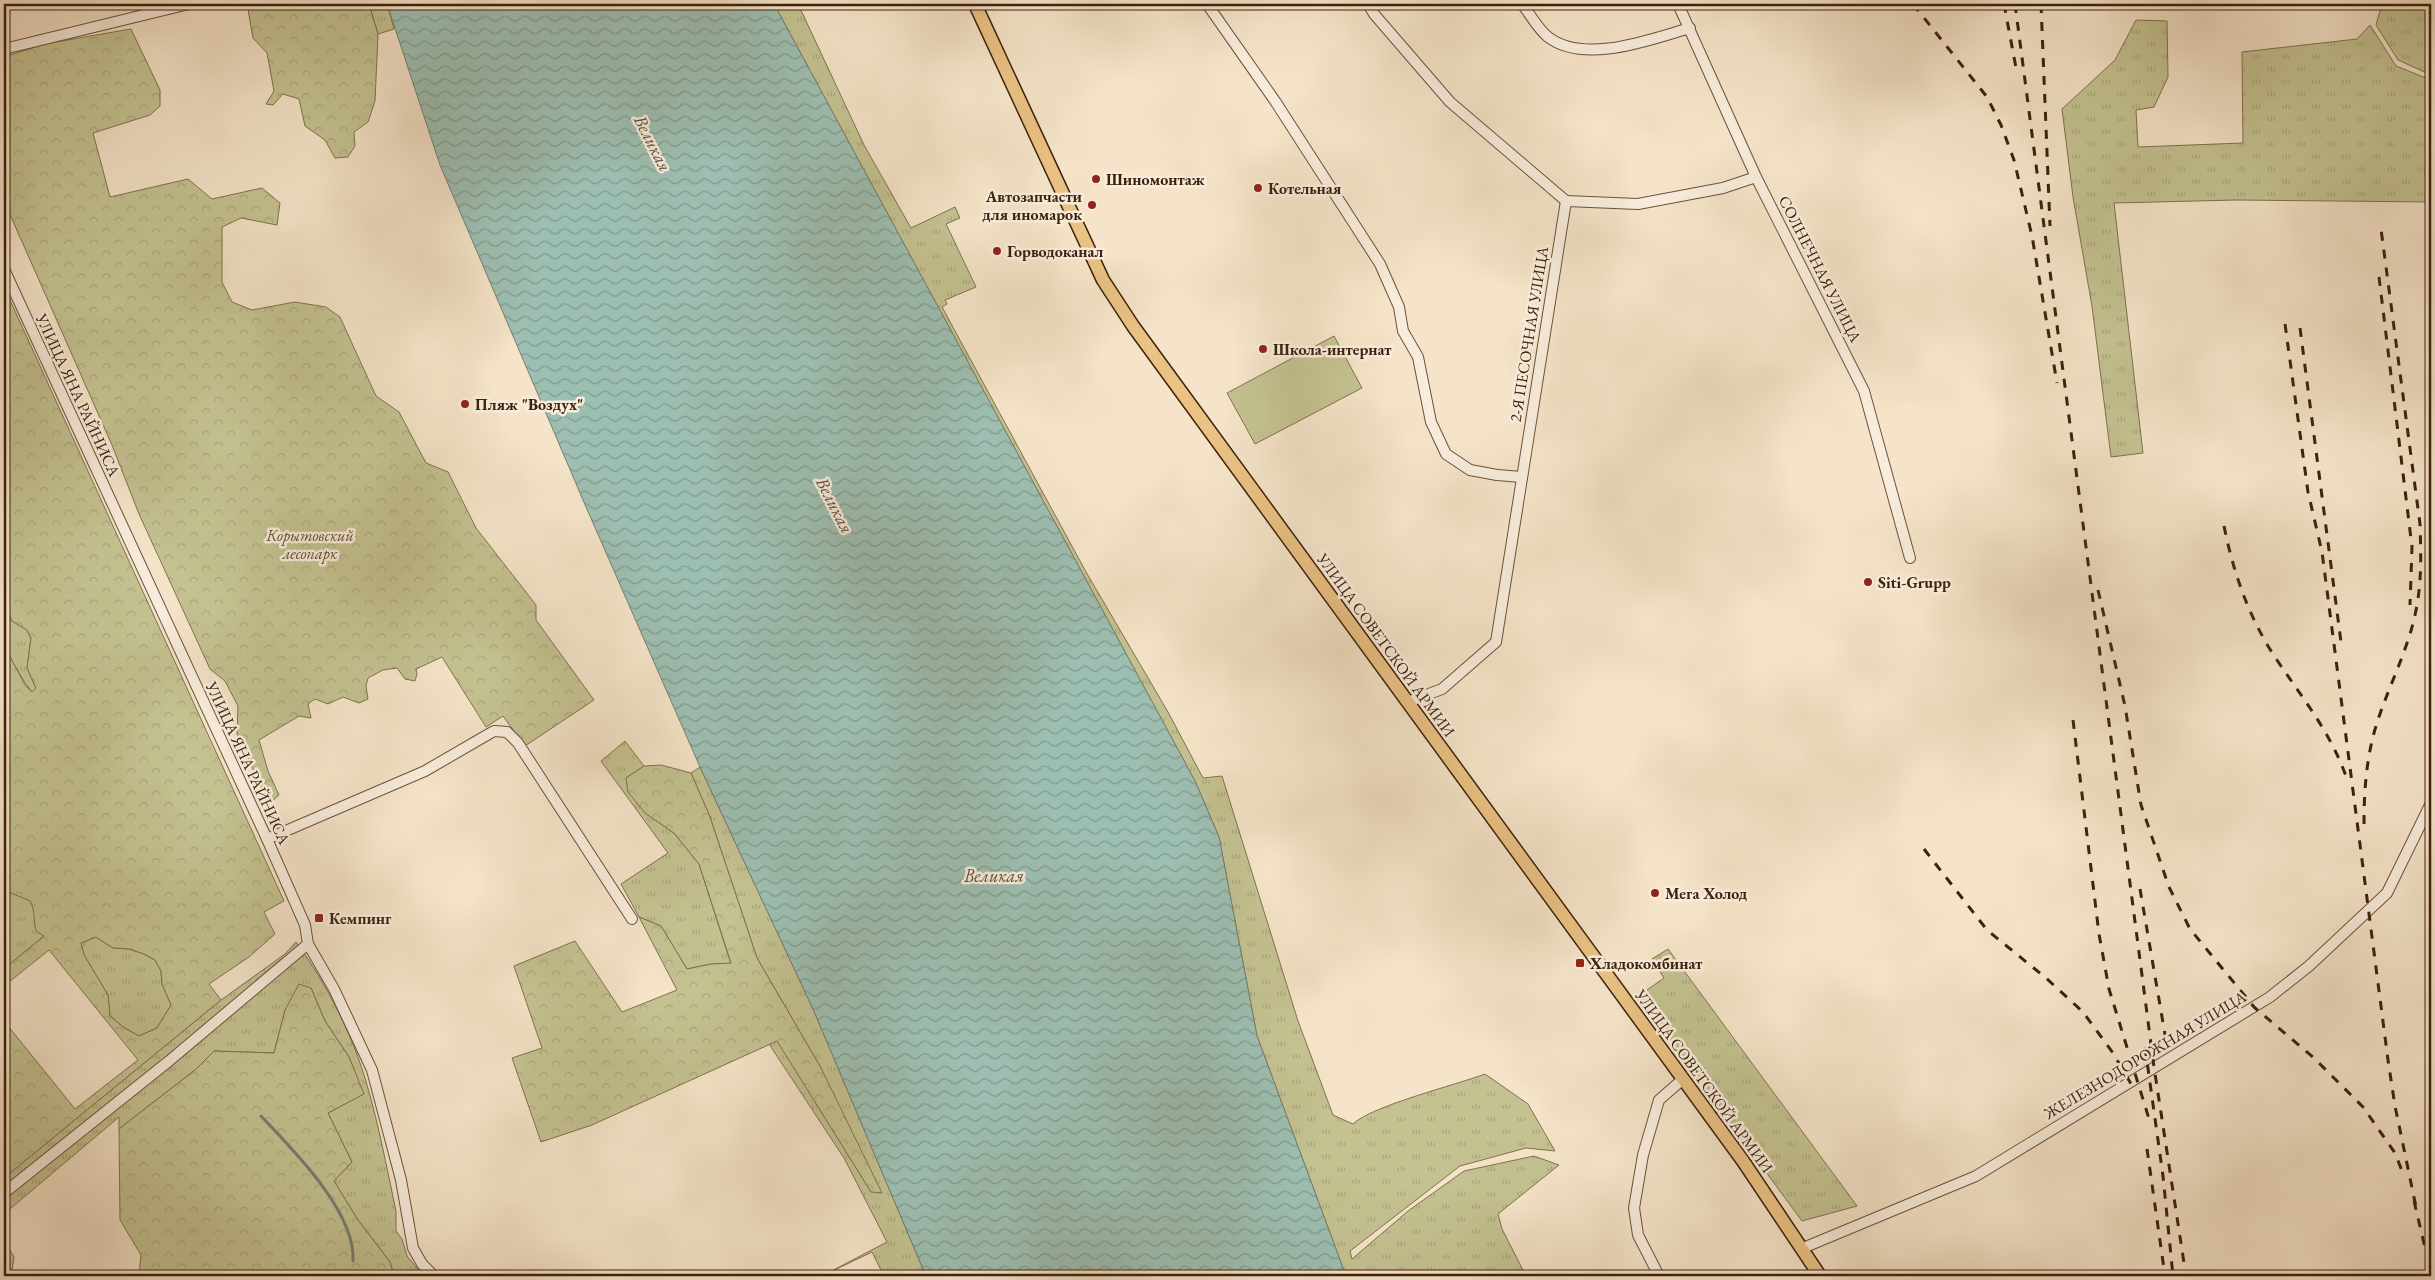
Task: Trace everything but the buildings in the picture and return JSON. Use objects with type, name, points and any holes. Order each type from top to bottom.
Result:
[{"type":"main road","name":"УЛИЦА СОВЕТСКОЙ АРМИИ","points":[[975,4],[1103,280],[1133,326],[1683,1079],[1803,1248],[1820,1276]]},
{"type":"street","points":[[4,49],[189,4]]},
{"type":"street","points":[[1207,4],[1274,101],[1380,264],[1399,307],[1403,331],[1418,357],[1431,422],[1446,454],[1470,470],[1497,476],[1522,477]]},
{"type":"street","points":[[1368,4],[1450,102],[1566,201],[1638,204],[1723,188],[1756,177]]},
{"type":"street","points":[[1522,4],[1548,37],[1574,49],[1618,48],[1690,28]]},
{"type":"street","name":"СОЛНЕЧНАЯ УЛИЦА","points":[[1678,4],[1756,177],[1864,391],[1910,558]]},
{"type":"street","name":"2-Я ПЕСОЧНАЯ УЛИЦА","points":[[1408,702],[1442,689],[1496,642],[1566,201]]},
{"type":"street","name":"УЛИЦА ЯНА РАЙНИСА","points":[[4,269],[267,839],[305,925],[308,944],[334,989],[372,1070],[401,1180],[413,1248],[422,1264],[434,1276]]},
{"type":"street","points":[[267,839],[425,771],[494,731],[507,732],[518,743],[632,919]]},
{"type":"street","name":"ЖЕЛЕЗНОДОРОЖНАЯ УЛИЦА","points":[[1803,1248],[1976,1176],[2270,997],[2309,966],[2387,894],[2431,803]]},
{"type":"street","points":[[4,1193],[162,1067],[308,944]]},
{"type":"street","points":[[1659,1276],[1638,1235],[1634,1208],[1643,1155],[1659,1100],[1683,1079]]},
{"type":"green space","points":[[247,4],[369,4],[378,34],[375,101],[368,122],[354,132],[355,146],[348,157],[335,158],[325,140],[305,126],[299,99],[283,94],[273,105],[266,104],[274,91],[267,53],[253,38]]},
{"type":"green space","points":[[369,4],[387,4],[394,29],[378,34]]},
{"type":"green space","points":[[774,4],[798,4],[864,145],[911,228],[955,207],[960,218],[946,224],[976,287],[945,300],[947,304],[942,307],[1086,572],[1168,712],[1203,778],[1222,776],[1298,1021],[1333,1115],[1353,1124],[1377,1110],[1395,1103],[1485,1074],[1528,1104],[1555,1151],[1526,1148],[1460,1166],[1350,1251],[1352,1259],[1408,1211],[1464,1171],[1534,1156],[1559,1165],[1498,1214],[1502,1229],[1526,1276],[1346,1276],[1257,1036],[1219,837],[1195,781]]},
{"type":"green space","points":[[2382,4],[2431,4],[2431,75],[2398,60],[2376,25]]},
{"type":"green space","points":[[2136,20],[2167,21],[2168,77],[2154,107],[2136,110],[2138,147],[2243,143],[2242,52],[2357,39],[2370,25],[2396,66],[2431,80],[2431,202],[2236,200],[2114,203],[2143,453],[2111,457],[2092,306],[2073,197],[2062,109],[2115,60]]},
{"type":"green space","name":"Корытовский лесопарк","points":[[131,29],[160,90],[160,106],[150,115],[93,133],[110,197],[188,179],[212,199],[262,188],[280,203],[277,225],[241,218],[222,227],[222,282],[232,302],[252,310],[295,302],[326,307],[340,317],[376,396],[399,412],[426,463],[448,472],[476,528],[536,605],[536,620],[594,700],[525,746],[503,716],[486,727],[442,657],[416,669],[415,681],[405,679],[397,668],[383,670],[368,678],[366,686],[368,699],[359,703],[343,697],[328,704],[315,699],[308,704],[311,718],[299,716],[259,740],[268,771],[279,795],[269,804],[237,734],[238,706],[225,681],[210,669],[139,514],[112,445],[4,201],[4,57],[44,44]]},
{"type":"green space","points":[[4,287],[284,901],[264,912],[275,934],[249,957],[209,984],[221,1000],[4,1178],[4,1021],[75,1109],[138,1060],[49,950],[4,986],[4,969],[44,936],[36,931],[30,901],[4,890],[4,629],[7,651],[25,685],[32,692],[36,688],[27,668],[31,638],[27,630],[12,621],[4,603]],"holes":[[[96,937],[113,948],[129,949],[144,954],[155,960],[161,971],[162,984],[171,1005],[157,1028],[139,1036],[123,1027],[110,1016],[108,995],[84,955],[81,943]]]},
{"type":"green space","points":[[1334,336],[1362,388],[1255,444],[1227,393]]},
{"type":"green space","points":[[4,603],[12,621],[27,630],[31,638],[27,668],[36,688],[32,692],[17,670],[5,645],[3,629]]},
{"type":"green space","points":[[625,741],[644,766],[626,778],[645,813],[674,833],[699,864],[731,964],[711,964],[687,969],[661,926],[639,917],[621,884],[668,853],[601,761]]},
{"type":"green space","points":[[661,765],[691,773],[710,817],[757,958],[821,1068],[882,1193],[871,1192],[777,1041],[592,1125],[541,1142],[512,1058],[542,1048],[514,966],[575,941],[622,1012],[677,990],[639,917],[661,926],[687,969],[711,964],[731,963],[699,864],[674,833],[645,813],[628,792],[626,778],[644,766]]},
{"type":"green space","points":[[700,767],[813,1009],[926,1276],[884,1276],[872,1252],[822,1276],[887,1242],[844,1158],[769,1044],[777,1040],[871,1192],[821,1068],[757,958],[710,817],[691,773]]},
{"type":"green space","points":[[4,890],[30,900],[36,912],[34,923],[44,936],[4,969]]},
{"type":"green space","points":[[96,937],[113,948],[129,949],[155,960],[161,971],[162,984],[171,1005],[157,1028],[139,1036],[123,1027],[110,1016],[108,995],[84,955],[81,943]]},
{"type":"green space","points":[[296,942],[338,1010],[354,1047],[367,1085],[379,1132],[396,1211],[396,1231],[402,1239],[407,1256],[423,1276],[394,1276],[390,1262],[358,1220],[334,1181],[352,1162],[328,1113],[363,1094],[349,1057],[325,1021],[311,988],[285,1010],[274,1053],[214,1051],[195,1070],[119,1129],[119,1117],[4,1214],[4,1178],[221,1000],[285,954]]},
{"type":"green space","points":[[1668,949],[1857,1206],[1802,1221],[1637,997],[1664,978],[1652,959]]},
{"type":"green space","points":[[299,984],[311,988],[325,1021],[349,1057],[364,1094],[328,1113],[352,1162],[334,1181],[358,1220],[390,1262],[394,1276],[135,1276],[139,1275],[141,1255],[120,1220],[119,1129],[195,1070],[214,1051],[274,1053],[285,1010]]},
{"type":"green space","points":[[4,1240],[14,1257],[11,1276],[4,1276]]},
{"type":"water","name":"Великая","points":[[387,4],[774,4],[1195,781],[1219,837],[1257,1036],[1346,1276],[926,1276],[813,1009],[700,767],[586,507],[440,165]]},
{"type":"waterway","points":[[261,1116],[305,1164],[334,1203],[344,1222],[351,1242],[353,1261]]},
{"type":"railway","points":[[1913,4],[1987,97],[2001,125],[2014,160],[2032,236],[2057,383]]},
{"type":"railway","points":[[2004,4],[2017,73]]},
{"type":"railway","points":[[2015,4],[2154,1067],[2186,1276]]},
{"type":"railway","points":[[2041,4],[2050,226]]},
{"type":"railway","points":[[2364,824],[2366,778],[2371,744],[2411,630],[2419,592],[2420,570],[2420,524],[2381,229]]},
{"type":"railway","points":[[2379,277],[2412,547],[2410,605]]},
{"type":"railway","points":[[2285,324],[2308,492],[2322,552],[2388,1060],[2395,1106],[2416,1207]]},
{"type":"railway","points":[[2300,328],[2341,642]]},
{"type":"railway","points":[[2224,526],[2237,576],[2256,624],[2273,654],[2324,730],[2348,782]]},
{"type":"railway","points":[[2098,590],[2125,706],[2141,805],[2169,887],[2190,929],[2254,1007],[2314,1058],[2363,1107],[2395,1153],[2404,1176]]},
{"type":"railway","points":[[2073,720],[2099,934],[2109,989],[2150,1122]]},
{"type":"railway","points":[[1924,849],[1987,930],[2046,978],[2083,1012],[2113,1053],[2134,1089]]},
{"type":"railway","points":[[2140,889],[2167,1046]]},
{"type":"railway","points":[[2145,1047],[2163,1176],[2173,1276]]},
{"type":"railway","points":[[2147,1149],[2165,1276]]},
{"type":"railway","points":[[2414,1201],[2431,1273]]},
{"type":"place","name":"Шиномонтаж","points":[[1096,179]]},
{"type":"place","name":"Котельная","points":[[1258,188]]},
{"type":"place","name":"Автозапчасти для иномарок","points":[[1092,205]]},
{"type":"place","name":"Горводоканал","points":[[997,251]]},
{"type":"place","name":"Школа-интернат","points":[[1263,349]]},
{"type":"place","name":"Пляж \"Воздух\"","points":[[465,404]]},
{"type":"place","name":"Siti-Grupp","points":[[1868,582]]},
{"type":"place","name":"Мега Холод","points":[[1655,893]]},
{"type":"place","name":"Кемпинг","points":[[319,918]]},
{"type":"place","name":"Хладокомбинат","points":[[1580,963]]}]
